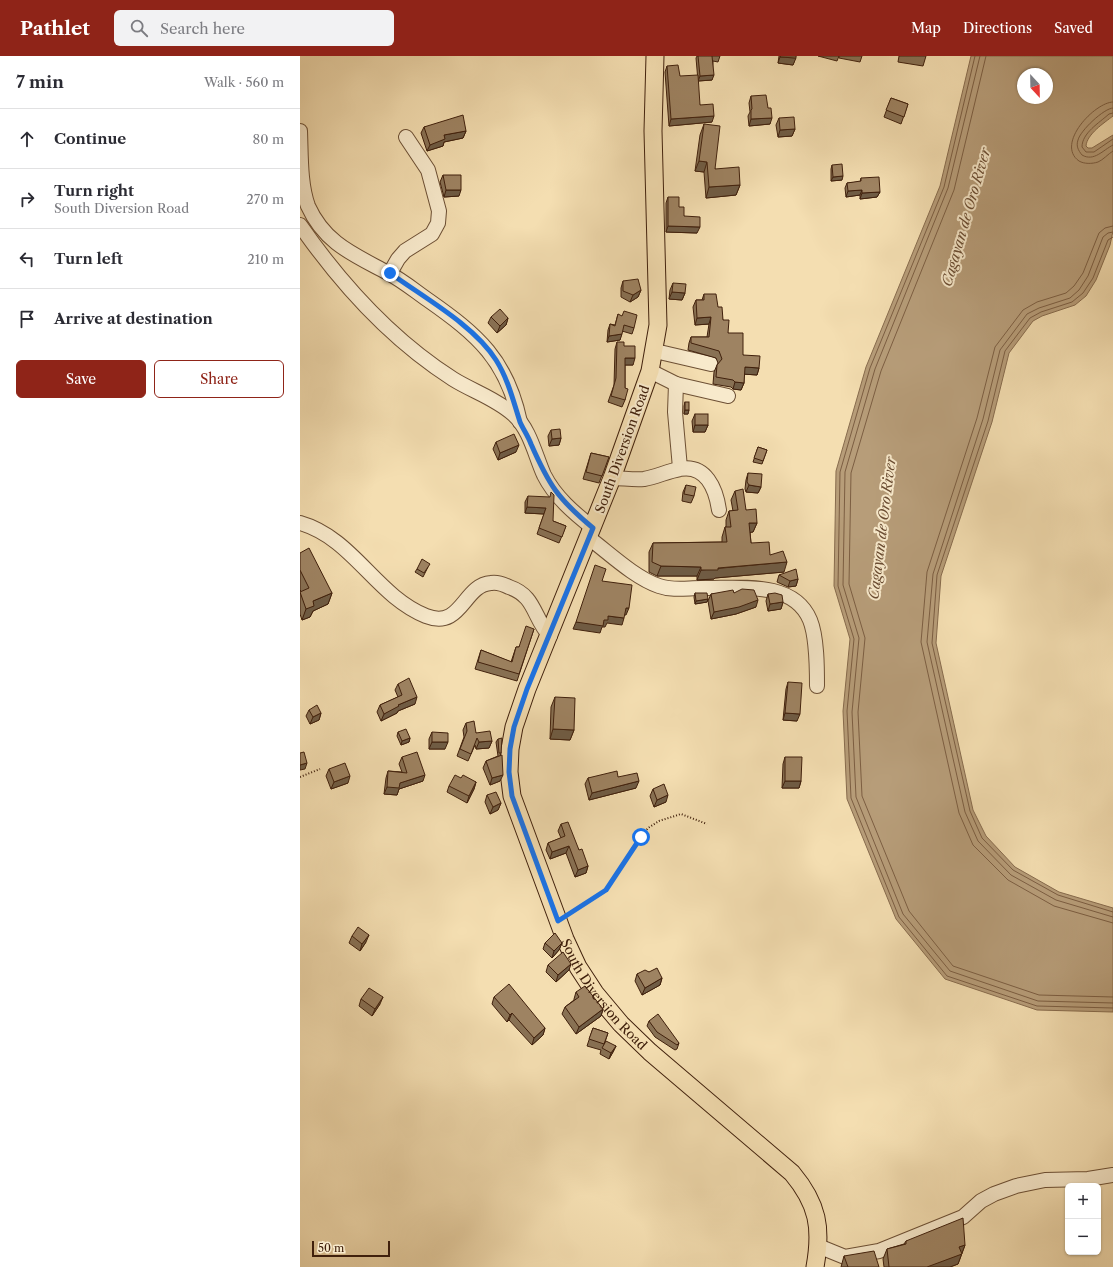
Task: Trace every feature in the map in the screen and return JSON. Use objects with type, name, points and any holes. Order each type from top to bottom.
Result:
[{"type":"main road","name":"South Diversion Road","points":[[654,56],[653,131],[658,325],[655,352],[650,371],[612,478],[550,636],[527,689],[514,727],[510,749],[509,772],[512,796],[558,921],[578,967],[595,993],[621,1024],[650,1052],[792,1173],[804,1187],[812,1200],[817,1215],[818,1246],[815,1267]]},
{"type":"street","points":[[300,131],[303,188],[308,206],[318,224],[342,249],[390,273],[469,330],[483,344],[496,360],[506,379],[518,410],[520,422],[551,486],[591,533],[624,565],[658,586],[673,589],[765,589],[781,593],[794,600],[803,608],[810,621],[816,659],[817,686]]},
{"type":"street","points":[[390,273],[404,252],[432,234],[438,223],[439,211],[428,170],[406,137]]},
{"type":"street","points":[[318,224],[303,229],[360,299],[409,346],[453,379],[505,408],[520,422]]},
{"type":"street","points":[[655,352],[711,364]]},
{"type":"street","points":[[650,371],[676,384],[728,396]]},
{"type":"street","points":[[676,384],[675,412],[680,468]]},
{"type":"street","points":[[612,478],[644,479],[680,468],[694,468],[704,473],[714,488],[719,510]]},
{"type":"street","points":[[300,523],[309,526],[342,545],[390,592],[406,605],[424,615],[437,618],[451,616],[460,608],[472,592],[483,585],[499,583],[522,592],[535,610],[541,627],[550,636]]},
{"type":"street","points":[[818,1246],[845,1257],[878,1251],[962,1217],[988,1198],[1016,1186],[1045,1180],[1088,1179],[1113,1175]]},
{"type":"path","points":[[300,777],[320,770]]},
{"type":"path","points":[[558,921],[606,890],[633,847],[648,828],[659,822],[681,814],[707,824]]},
{"type":"water","name":"Cagayan de Oro River","points":[[971,56],[1113,56],[1113,116],[1089,137],[1086,146],[1088,148],[1092,148],[1113,135],[1113,231],[1110,245],[1096,280],[1086,296],[1075,305],[1042,316],[1033,321],[1009,353],[992,422],[941,576],[936,643],[973,810],[986,836],[1015,867],[1059,892],[1113,908],[1113,1012],[1037,1010],[945,979],[896,919],[847,799],[843,711],[850,639],[834,586],[836,471],[866,367],[940,186]]},
{"type":"building","points":[[698,56],[712,56],[714,75],[700,76]]},
{"type":"building","points":[[796,56],[796,58],[780,57]]},
{"type":"building","points":[[678,65],[680,76],[698,75],[700,105],[713,104],[714,116],[671,119],[667,66]]},
{"type":"building","points":[[766,95],[768,108],[771,108],[772,118],[751,119],[751,96]]},
{"type":"building","points":[[891,98],[908,104],[904,117],[886,110]]},
{"type":"building","points":[[463,115],[466,131],[444,135],[445,139],[430,145],[424,127]]},
{"type":"building","points":[[794,117],[795,129],[780,130],[779,118]]},
{"type":"building","points":[[704,124],[720,126],[715,169],[739,167],[740,185],[709,187],[707,162],[699,161]]},
{"type":"building","points":[[842,164],[843,176],[833,177],[832,165]]},
{"type":"building","points":[[443,175],[461,175],[461,190],[446,190]]},
{"type":"building","points":[[879,177],[880,192],[862,193],[862,190],[848,191],[847,183],[861,181],[861,178]]},
{"type":"building","points":[[668,197],[679,197],[679,207],[684,207],[684,216],[700,217],[700,227],[668,226]]},
{"type":"building","points":[[638,279],[641,290],[633,295],[623,291],[623,281]]},
{"type":"building","points":[[673,283],[686,284],[685,293],[672,292]]},
{"type":"building","points":[[704,294],[716,294],[718,307],[722,307],[723,320],[729,320],[728,333],[743,333],[743,355],[760,356],[759,368],[745,367],[744,383],[716,377],[717,365],[722,359],[719,351],[691,343],[691,337],[709,337],[711,317],[697,318],[696,300],[704,300]]},
{"type":"building","points":[[500,309],[508,318],[500,326],[491,317]]},
{"type":"building","points":[[624,311],[637,315],[634,328],[624,325],[622,334],[609,336],[610,324],[615,326],[618,314],[622,316]]},
{"type":"building","points":[[617,342],[624,342],[624,346],[635,346],[635,358],[625,358],[625,388],[628,389],[625,400],[611,396],[616,378]]},
{"type":"building","points":[[685,402],[689,402],[689,410],[685,410]]},
{"type":"building","points":[[695,414],[708,414],[708,425],[695,425]]},
{"type":"building","points":[[560,429],[561,438],[552,439],[551,430]]},
{"type":"building","points":[[514,434],[519,445],[500,453],[496,442]]},
{"type":"building","points":[[758,447],[767,450],[763,461],[754,458]]},
{"type":"building","points":[[591,453],[609,457],[602,476],[586,472]]},
{"type":"building","points":[[748,473],[762,474],[761,487],[749,485],[747,482]]},
{"type":"building","points":[[686,485],[696,487],[694,496],[684,494]]},
{"type":"building","points":[[743,489],[746,510],[756,509],[757,523],[749,523],[751,543],[769,542],[770,555],[783,551],[787,562],[718,568],[718,570],[701,570],[701,567],[661,566],[652,562],[653,543],[727,542],[725,527],[731,527],[729,511],[738,510],[735,491]]},
{"type":"building","points":[[551,492],[554,495],[553,521],[566,526],[562,537],[539,528],[546,508],[527,507],[528,496],[550,497]]},
{"type":"building","points":[[309,548],[332,593],[313,601],[314,606],[306,609],[300,592],[309,588],[300,570],[300,553]]},
{"type":"building","points":[[422,559],[430,564],[424,573],[417,569]]},
{"type":"building","points":[[595,565],[606,569],[602,581],[632,585],[629,608],[626,608],[624,618],[608,616],[608,620],[604,620],[603,626],[576,622]]},
{"type":"building","points":[[796,569],[798,579],[790,581],[779,575]]},
{"type":"building","points":[[742,589],[754,590],[758,600],[739,607],[714,612],[711,594],[733,590],[734,593]]},
{"type":"building","points":[[695,593],[707,593],[708,599],[696,601]]},
{"type":"building","points":[[775,593],[782,595],[783,602],[770,604],[768,594]]},
{"type":"building","points":[[526,626],[534,629],[519,674],[478,662],[481,650],[512,662],[516,647],[519,647]]},
{"type":"building","points":[[409,678],[417,697],[398,705],[399,706],[384,714],[380,705],[402,695],[398,684]]},
{"type":"building","points":[[788,682],[802,683],[800,714],[785,713]]},
{"type":"building","points":[[555,697],[575,698],[574,730],[553,729]]},
{"type":"building","points":[[317,705],[321,713],[313,717],[309,710]]},
{"type":"building","points":[[474,721],[476,733],[490,731],[492,741],[479,742],[477,738],[471,754],[460,749],[467,731],[466,723]]},
{"type":"building","points":[[406,729],[410,738],[402,741],[398,732]]},
{"type":"building","points":[[432,732],[448,733],[448,742],[432,742]]},
{"type":"building","points":[[502,738],[501,753],[499,753],[498,739]]},
{"type":"building","points":[[304,752],[307,763],[300,765],[300,753]]},
{"type":"building","points":[[417,752],[425,775],[400,783],[399,788],[387,787],[388,771],[407,773],[402,757]]},
{"type":"building","points":[[502,755],[503,775],[492,778],[486,761]]},
{"type":"building","points":[[785,757],[802,757],[801,781],[785,781]]},
{"type":"building","points":[[345,763],[350,776],[334,782],[329,769]]},
{"type":"building","points":[[617,771],[618,777],[637,773],[639,781],[592,793],[588,778]]},
{"type":"building","points":[[455,775],[461,778],[463,775],[476,782],[469,796],[449,786]]},
{"type":"building","points":[[664,784],[668,795],[657,800],[653,789]]},
{"type":"building","points":[[496,792],[501,803],[493,807],[487,795]]},
{"type":"building","points":[[568,822],[579,850],[582,849],[588,866],[578,870],[569,846],[552,852],[548,843],[565,836],[561,824]]},
{"type":"building","points":[[358,927],[369,935],[362,944],[352,936]]},
{"type":"building","points":[[555,933],[562,943],[554,951],[545,943]]},
{"type":"building","points":[[563,952],[571,964],[558,975],[548,965]]},
{"type":"building","points":[[657,968],[662,978],[645,988],[637,974],[645,970],[649,972]]},
{"type":"building","points":[[509,984],[545,1028],[534,1038],[512,1013],[510,1015],[494,997]]},
{"type":"building","points":[[585,986],[603,1009],[579,1027],[565,1007],[579,997],[576,992]]},
{"type":"building","points":[[369,988],[383,997],[375,1009],[361,999]]},
{"type":"building","points":[[658,1014],[679,1043],[677,1045],[657,1032],[649,1021]]},
{"type":"building","points":[[593,1028],[608,1033],[604,1044],[589,1039]]},
{"type":"building","points":[[606,1041],[616,1046],[611,1053],[602,1048]]},
{"type":"building","points":[[963,1218],[965,1245],[959,1247],[962,1254],[927,1267],[889,1267],[887,1249],[906,1244],[906,1241]]},
{"type":"building","points":[[874,1251],[879,1267],[848,1267],[844,1256]]},
{"type":"route","points":[[390,273],[469,330],[496,360],[506,379],[518,410],[520,422],[544,475],[561,499],[593,528],[527,689],[514,727],[510,749],[509,772],[512,796],[558,921],[606,890],[641,837]]}]
